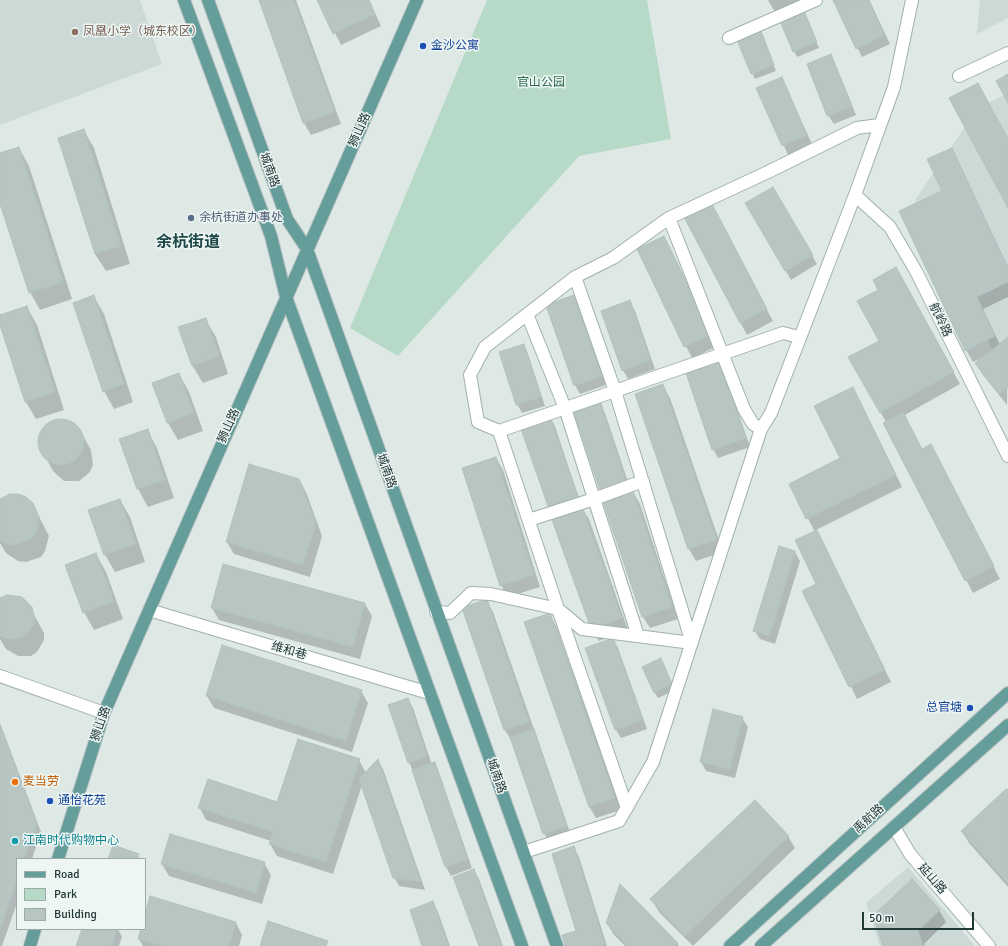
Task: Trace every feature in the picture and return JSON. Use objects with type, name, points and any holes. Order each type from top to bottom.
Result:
[{"type":"main road","name":"城南路","points":[[184,0],[271,236],[286,297],[522,946]]},
{"type":"main road","name":"城南路","points":[[208,0],[287,219],[308,249],[436,612],[557,946]]},
{"type":"main road","name":"狮山路","points":[[58,858],[104,713],[417,0]]},
{"type":"main road","name":"禹航路","points":[[730,946],[1008,693]]},
{"type":"main road","name":"禹航路","points":[[761,946],[1008,725]]},
{"type":"main road","points":[[30,946],[35,930]]},
{"type":"street","points":[[729,38],[816,0]]},
{"type":"street","points":[[524,852],[620,821],[653,762],[761,429],[771,413],[856,195],[879,125],[894,87],[912,0]]},
{"type":"street","points":[[959,76],[1008,53]]},
{"type":"street","points":[[800,337],[784,333],[499,431],[478,422],[470,375],[485,346],[575,277],[613,258],[668,218],[691,206],[768,172],[857,128],[879,125]]},
{"type":"street","name":"航岭路","points":[[856,195],[890,227],[913,267],[1008,456]]},
{"type":"street","points":[[668,218],[744,409],[753,424],[761,429]]},
{"type":"street","points":[[575,277],[615,391],[692,643]]},
{"type":"street","points":[[527,314],[565,408],[638,636]]},
{"type":"street","points":[[499,431],[558,609],[627,808]]},
{"type":"street","points":[[528,520],[594,499],[643,481]]},
{"type":"street","points":[[436,612],[450,613],[471,593],[491,594],[558,609],[582,629],[692,643]]},
{"type":"street","name":"维和巷","points":[[149,610],[429,693]]},
{"type":"street","points":[[0,676],[104,713]]},
{"type":"street","name":"延山路","points":[[894,827],[910,854],[989,946]]},
{"type":"shaded area","name":"凤凰小学（城东校区）","points":[[0,0],[140,0],[162,64],[0,125]]},
{"type":"shaded area","points":[[980,0],[1008,0],[1008,18],[977,34]]},
{"type":"shaded area","points":[[1008,93],[1008,380],[915,200],[978,108]]},
{"type":"shaded area","points":[[908,867],[975,946],[880,946],[866,903]]},
{"type":"green space","name":"官山公园","points":[[487,0],[647,0],[671,139],[579,156],[398,356],[350,328]]},
{"type":"building","points":[[259,0],[294,0],[335,112],[303,123]]},
{"type":"building","points":[[317,0],[369,0],[375,14],[333,34]]},
{"type":"building","points":[[833,0],[869,0],[885,35],[856,49]]},
{"type":"building","points":[[804,11],[817,42],[793,52],[780,21]]},
{"type":"building","points":[[761,31],[774,65],[751,74],[737,40]]},
{"type":"building","points":[[831,54],[852,106],[827,116],[807,64]]},
{"type":"building","points":[[1008,74],[1008,103],[996,81]]},
{"type":"building","points":[[782,77],[807,135],[782,146],[756,88]]},
{"type":"building","points":[[978,83],[1008,139],[1008,208],[949,98]]},
{"type":"building","points":[[84,129],[121,246],[95,254],[58,138]]},
{"type":"building","points":[[19,147],[63,282],[29,293],[0,204],[0,153]]},
{"type":"building","points":[[952,148],[1008,268],[1008,282],[977,297],[995,336],[965,351],[899,211],[942,191],[927,159]]},
{"type":"building","points":[[773,187],[813,255],[785,271],[745,203]]},
{"type":"building","points":[[711,202],[767,309],[740,323],[684,217]]},
{"type":"building","points":[[664,236],[712,334],[684,347],[637,249]]},
{"type":"building","points":[[896,267],[954,372],[880,413],[848,357],[879,341],[857,301],[878,290],[873,280]]},
{"type":"building","points":[[94,295],[124,384],[103,392],[73,303]]},
{"type":"building","points":[[574,295],[602,376],[574,386],[546,305]]},
{"type":"building","points":[[630,300],[651,360],[622,371],[601,311]]},
{"type":"building","points":[[27,306],[55,392],[25,402],[0,325],[0,315]]},
{"type":"building","points":[[206,318],[219,356],[192,366],[178,327]]},
{"type":"building","points":[[1008,337],[1008,387],[999,394],[975,363]]},
{"type":"building","points":[[524,344],[541,397],[516,405],[499,352]]},
{"type":"building","points":[[720,361],[746,438],[712,450],[686,373]]},
{"type":"building","points":[[179,373],[194,413],[167,423],[152,383]]},
{"type":"building","points":[[663,384],[717,540],[688,549],[635,394]]},
{"type":"building","points":[[853,387],[896,475],[806,519],[789,484],[840,458],[814,406]]},
{"type":"building","points":[[601,403],[626,482],[600,490],[574,412]]},
{"type":"building","points":[[903,412],[922,449],[931,444],[994,566],[965,581],[883,423]]},
{"type":"building","points":[[550,416],[579,499],[549,509],[520,426]]},
{"type":"building","points":[[57,419],[65,419],[74,423],[80,429],[84,442],[80,455],[74,461],[65,465],[57,465],[48,461],[42,455],[38,446],[38,438],[42,429],[48,423]]},
{"type":"building","points":[[148,429],[165,480],[137,489],[119,439]]},
{"type":"building","points":[[496,457],[534,575],[500,586],[462,468]]},
{"type":"building","points":[[249,464],[299,479],[316,523],[303,565],[226,542]]},
{"type":"building","points":[[633,491],[672,607],[642,617],[603,501]]},
{"type":"building","points":[[10,494],[18,494],[26,497],[33,503],[39,517],[36,533],[31,539],[16,545],[7,544],[0,540],[0,499]]},
{"type":"building","points":[[120,499],[136,544],[104,555],[88,510]]},
{"type":"building","points":[[582,506],[622,618],[591,629],[551,517]]},
{"type":"building","points":[[817,530],[885,670],[849,687],[802,591],[816,584],[795,540]]},
{"type":"building","points":[[779,546],[795,551],[770,636],[753,631]]},
{"type":"building","points":[[96,553],[114,601],[83,613],[65,565]]},
{"type":"building","points":[[223,564],[365,603],[353,647],[211,608]]},
{"type":"building","points":[[7,595],[22,597],[32,607],[35,621],[32,628],[21,638],[7,639],[0,636],[0,598]]},
{"type":"building","points":[[487,599],[529,722],[504,730],[462,608]]},
{"type":"building","points":[[550,613],[615,798],[589,807],[524,622]]},
{"type":"building","points":[[613,638],[643,720],[615,730],[585,648]]},
{"type":"building","points":[[222,645],[362,690],[346,741],[206,696]]},
{"type":"building","points":[[661,658],[672,684],[654,693],[642,667]]},
{"type":"building","points":[[408,698],[427,756],[408,763],[388,705]]},
{"type":"building","points":[[713,709],[743,717],[730,770],[700,762]]},
{"type":"building","name":"江南时代购物中心","points":[[0,725],[37,823],[24,858],[16,858],[16,883],[0,930]]},
{"type":"building","points":[[534,729],[567,826],[543,834],[510,737]]},
{"type":"building","points":[[298,739],[360,759],[326,862],[269,844],[273,832],[198,808],[208,779],[277,802]]},
{"type":"building","points":[[378,759],[421,882],[393,878],[359,779]]},
{"type":"building","points":[[435,762],[468,859],[445,867],[412,770]]},
{"type":"building","points":[[1006,789],[1008,792],[1008,884],[961,831]]},
{"type":"building","points":[[755,800],[789,836],[685,936],[650,899]]},
{"type":"building","points":[[170,834],[265,862],[256,893],[161,864]]},
{"type":"building","points":[[113,845],[139,854],[138,858],[108,858]]},
{"type":"building","points":[[574,846],[605,944],[598,946],[565,946],[562,935],[576,931],[552,854]]},
{"type":"building","points":[[474,869],[502,946],[479,946],[453,877]]},
{"type":"building","points":[[912,879],[940,910],[918,931],[923,946],[883,946],[873,916]]},
{"type":"building","points":[[620,884],[678,943],[675,946],[624,946],[626,944],[606,923]]},
{"type":"building","points":[[150,896],[236,922],[229,946],[163,946],[138,939],[141,930],[146,930],[146,910]]},
{"type":"building","points":[[433,901],[449,946],[422,946],[410,910]]},
{"type":"building","points":[[268,921],[328,941],[326,946],[260,946]]},
{"type":"building","points":[[82,930],[117,930],[112,946],[76,946]]},
{"type":"place","name":"凤凰小学（城东校区）","points":[[75,32]]},
{"type":"place","name":"金沙公寓","points":[[423,46]]},
{"type":"place","name":"余杭街道办事处","points":[[191,218]]},
{"type":"place","name":"总官塘","points":[[970,708]]},
{"type":"place","name":"麦当劳","points":[[15,782]]},
{"type":"place","name":"通怡花苑","points":[[50,801]]},
{"type":"place","name":"江南时代购物中心","points":[[15,841]]},
{"type":"district","name":"余杭街道","points":[[188,243]]}]
